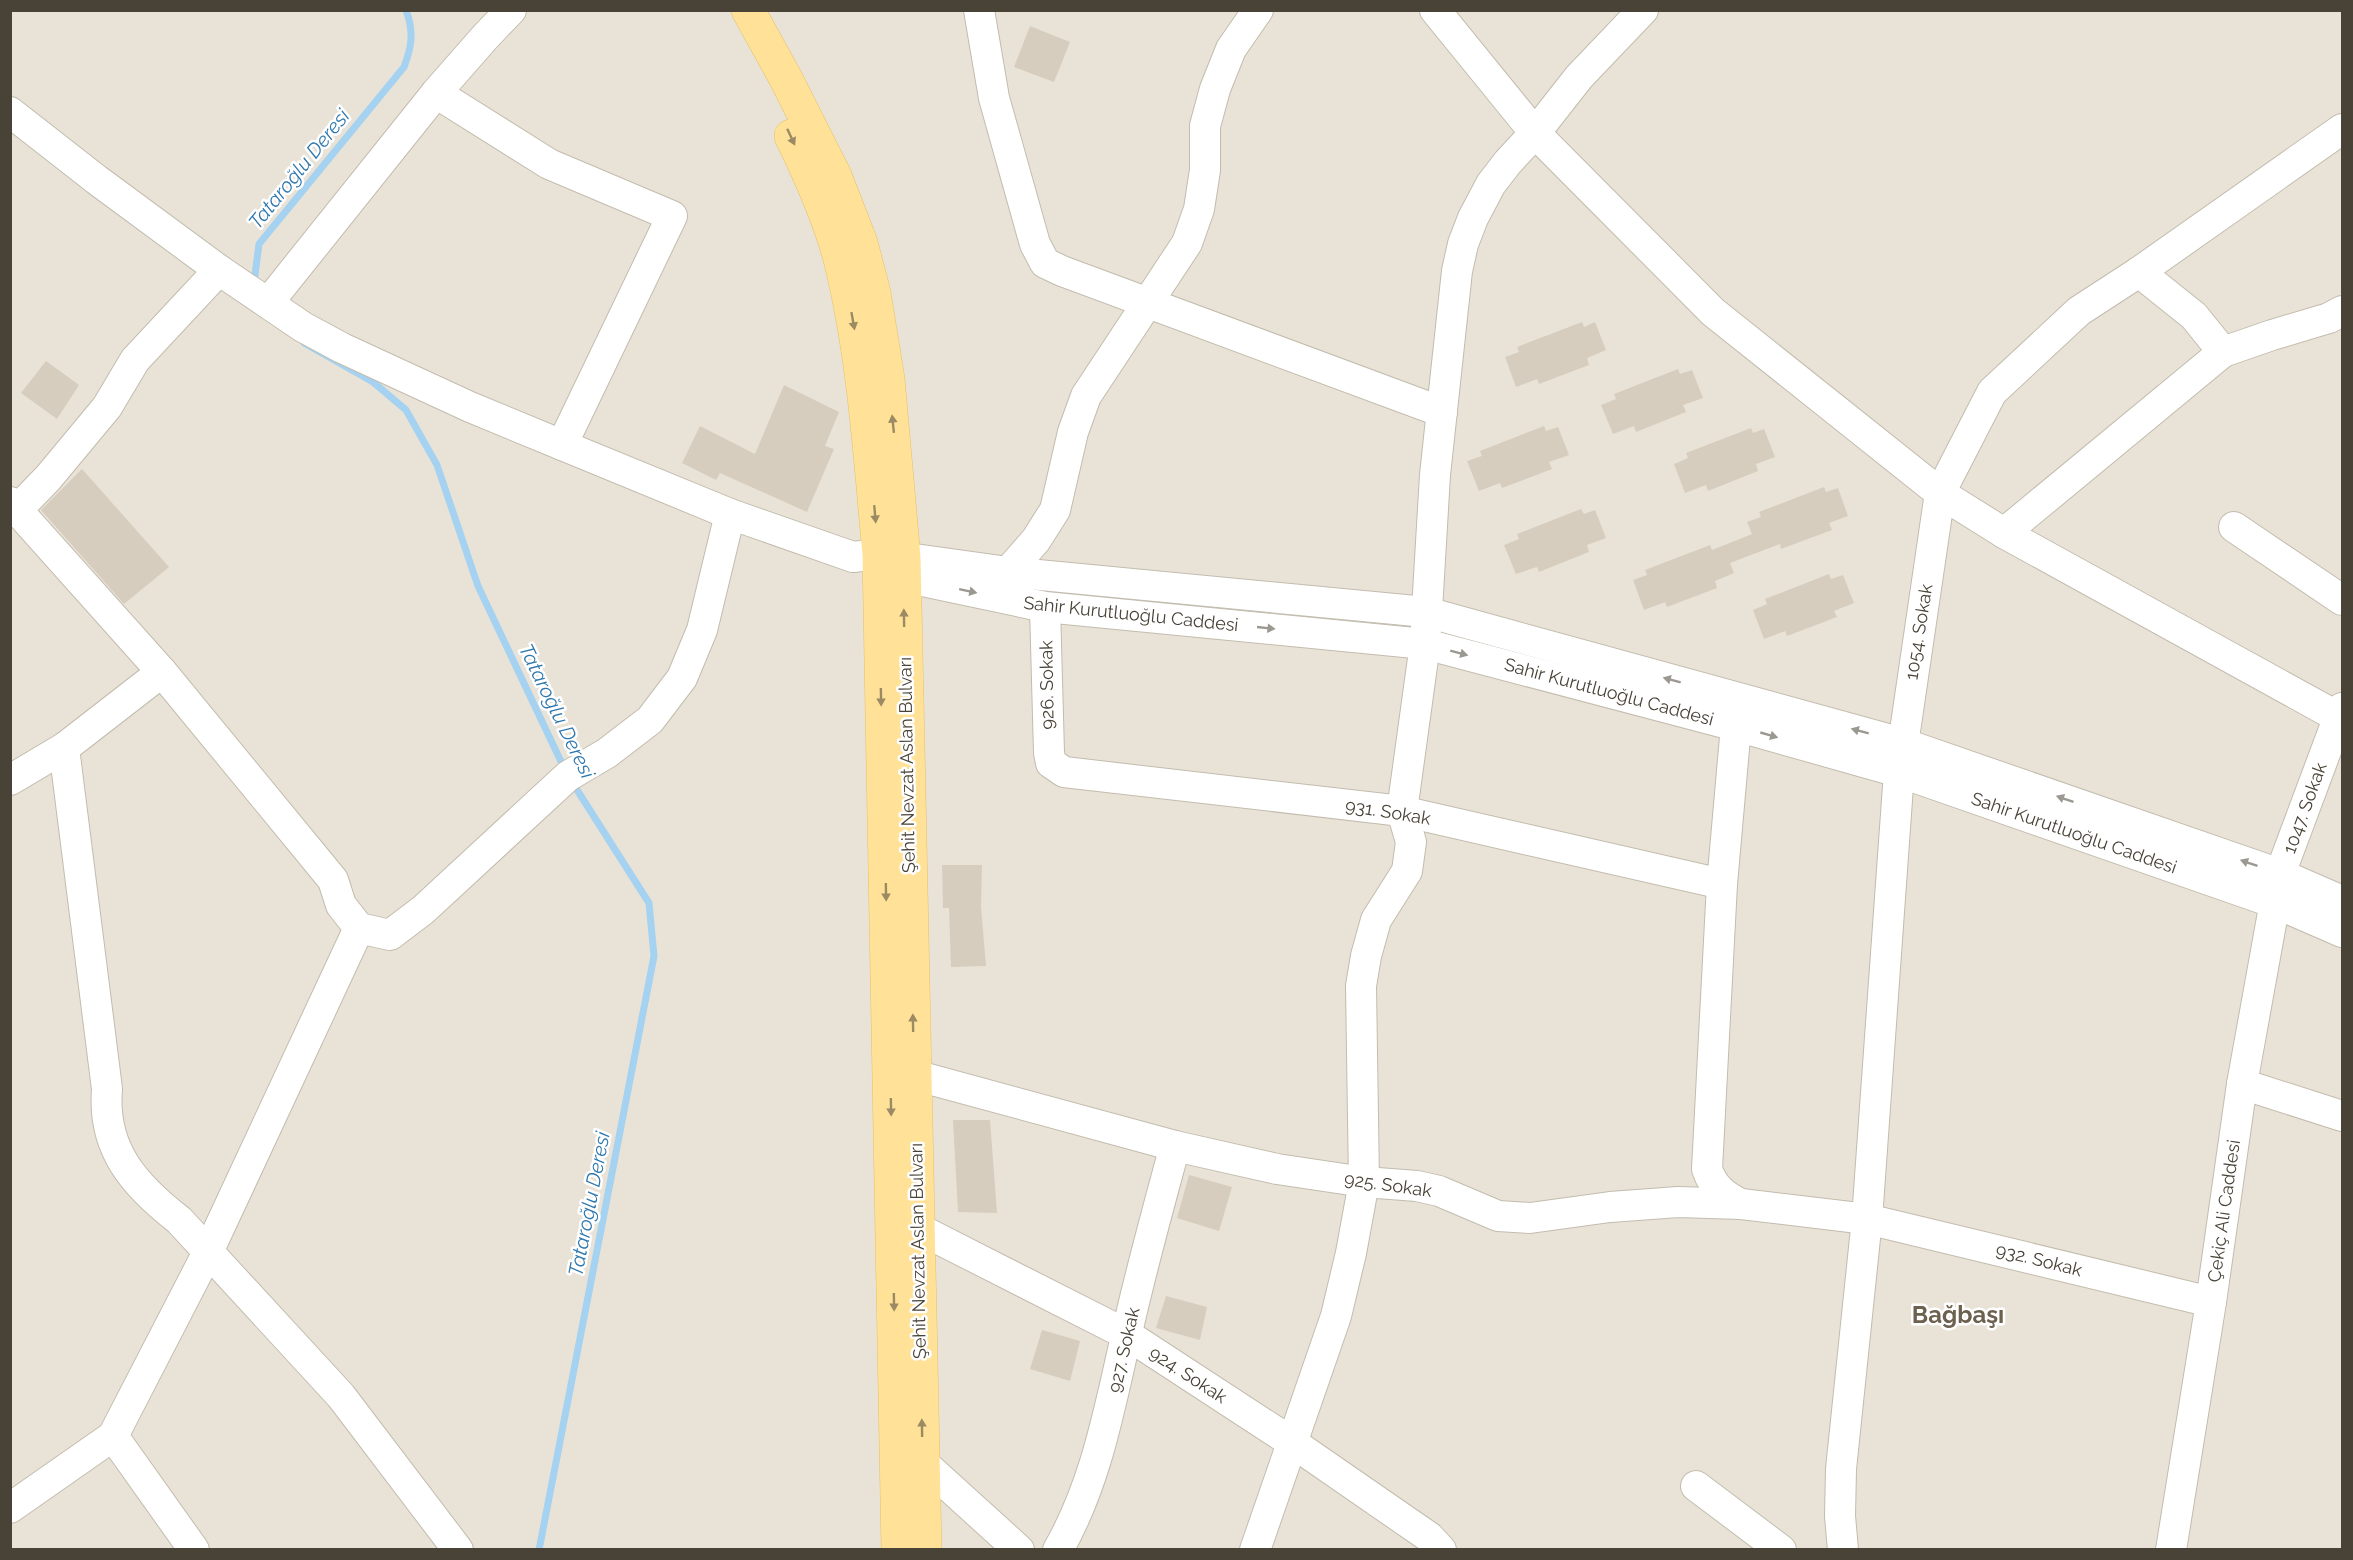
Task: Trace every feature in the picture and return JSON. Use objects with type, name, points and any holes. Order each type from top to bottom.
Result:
[{"type":"main road","name":"Şehit Nevzat Aslan Bulvarı","points":[[725,10],[795,146],[819,199],[839,257],[853,320],[865,406],[883,564],[914,1075],[925,1550]]},
{"type":"main road","name":"Şehit Nevzat Aslan Bulvarı","points":[[748,10],[835,176],[861,243],[874,293],[888,380],[883,564],[898,1550]]},
{"type":"street","points":[[268,303],[436,93],[511,10]]},
{"type":"street","points":[[980,10],[994,98],[1035,244],[1045,263],[1062,272],[1149,302],[1442,412]]},
{"type":"street","points":[[1008,572],[1036,540],[1055,510],[1073,432],[1086,396],[1187,243],[1199,209],[1205,170],[1204,126],[1231,50],[1258,10]]},
{"type":"street","points":[[1435,10],[1535,133],[1713,312],[1940,493],[2004,533],[2340,713]]},
{"type":"street","points":[[1255,1550],[1336,1316],[1364,1182],[1361,986],[1376,920],[1407,871],[1411,843],[1401,811],[1425,644],[1435,475],[1457,271],[1463,244],[1473,218],[1491,184],[1579,77],[1643,10]]},
{"type":"street","points":[[436,93],[549,164],[672,216],[562,445]]},
{"type":"street","points":[[10,112],[219,270],[303,327],[342,348],[470,407],[730,514],[883,564]]},
{"type":"street","name":"1054. Sokak","points":[[1844,1550],[1840,1516],[1841,1469],[1867,1219],[1900,757],[1940,493],[1992,392],[2079,311],[2139,272],[2343,129]]},
{"type":"street","points":[[219,270],[135,360],[101,414],[48,478],[14,506],[162,672],[333,880],[341,905],[359,928],[390,935],[423,910],[568,776],[607,753],[650,720],[682,678],[702,630],[730,514]]},
{"type":"street","points":[[2139,272],[2194,316],[2223,352]]},
{"type":"street","points":[[2004,533],[2223,352],[2272,334],[2329,318],[2343,310]]},
{"type":"street","points":[[2234,527],[2343,600]]},
{"type":"street","name":"Sahir Kurutluoğlu Caddesi","points":[[883,564],[1008,572],[1426,612],[2280,874],[2343,901]]},
{"type":"street","name":"Sahir Kurutluoğlu Caddesi","points":[[883,564],[1045,607],[1425,644],[1736,726],[1900,757],[2275,903],[2343,932]]},
{"type":"street","name":"926. Sokak","points":[[1045,607],[1048,753],[1051,764]]},
{"type":"street","points":[[10,780],[64,748],[162,672]]},
{"type":"street","name":"1047. Sokak","points":[[2280,874],[2340,713]]},
{"type":"street","points":[[1736,726],[1722,884],[1707,1168],[1716,1188],[1728,1198],[1741,1204]]},
{"type":"street","points":[[64,748],[107,1089],[106,1117],[110,1137],[121,1159],[141,1184],[160,1205],[179,1220],[340,1396],[458,1550]]},
{"type":"street","name":"931. Sokak","points":[[1051,764],[1070,774],[1401,811],[1722,884]]},
{"type":"street","name":"Çekiç Ali Caddesi","points":[[2171,1550],[2211,1302],[2242,1084],[2280,874]]},
{"type":"street","points":[[10,1508],[113,1436],[208,1252],[359,928]]},
{"type":"street","name":"925. Sokak","points":[[914,1075],[1175,1146],[1276,1169],[1364,1182],[1417,1186],[1439,1191],[1498,1216],[1530,1218],[1610,1207],[1678,1202],[1741,1204],[1867,1219]]},
{"type":"street","points":[[2242,1084],[2343,1116]]},
{"type":"street","name":"927. Sokak","points":[[1058,1550],[1082,1501],[1097,1461],[1126,1334],[1175,1146]]},
{"type":"street","name":"932. Sokak","points":[[1867,1219],[2211,1302]]},
{"type":"street","name":"924. Sokak","points":[[917,1228],[1126,1334],[1293,1443],[1429,1537],[1441,1550]]},
{"type":"street","points":[[113,1436],[194,1550]]},
{"type":"street","points":[[922,1462],[1019,1550]]},
{"type":"street","points":[[1696,1486],[1781,1550]]},
{"type":"shaded area","points":[[11,11],[2342,11],[2342,1549],[11,1549]]},
{"type":"building","points":[[1030,26],[1070,42],[1054,82],[1014,67]]},
{"type":"building","points":[[1582,322],[1584,327],[1595,322],[1606,350],[1587,358],[1589,365],[1539,384],[1537,379],[1516,387],[1505,357],[1519,352],[1517,347]]},
{"type":"building","points":[[46,361],[79,385],[57,419],[21,393]]},
{"type":"building","points":[[1678,369],[1680,374],[1692,370],[1703,398],[1683,405],[1686,412],[1636,432],[1634,426],[1613,434],[1601,405],[1616,399],[1614,394]]},
{"type":"building","points":[[784,385],[839,412],[825,446],[834,449],[807,512],[720,473],[716,480],[682,463],[700,426],[755,454]]},
{"type":"building","points":[[1544,426],[1546,431],[1558,427],[1569,455],[1549,462],[1552,469],[1502,488],[1500,483],[1479,491],[1467,461],[1482,456],[1480,451]]},
{"type":"building","points":[[1751,428],[1753,433],[1764,429],[1775,457],[1756,464],[1758,471],[1708,491],[1706,485],[1685,493],[1674,464],[1688,458],[1686,453]]},
{"type":"building","points":[[82,469],[169,567],[124,604],[41,510]]},
{"type":"building","points":[[1824,487],[1826,492],[1838,488],[1848,516],[1829,523],[1832,530],[1781,549],[1780,544],[1730,563],[1734,573],[1715,581],[1717,588],[1667,607],[1665,602],[1644,610],[1633,580],[1647,575],[1645,570],[1710,545],[1712,550],[1752,534],[1747,522],[1761,517],[1759,512]]},
{"type":"building","points":[[1581,509],[1584,514],[1595,510],[1606,538],[1587,545],[1589,552],[1539,572],[1537,567],[1516,574],[1504,545],[1519,539],[1517,534]]},
{"type":"building","points":[[1829,574],[1831,579],[1843,575],[1854,603],[1834,611],[1837,617],[1787,636],[1785,631],[1764,639],[1753,610],[1767,604],[1765,599]]},
{"type":"building","points":[[942,865],[982,865],[981,907],[986,966],[951,967],[949,908],[943,908]]},
{"type":"building","points":[[953,1120],[990,1120],[997,1213],[958,1212]]},
{"type":"building","points":[[1189,1175],[1232,1187],[1219,1231],[1177,1218]]},
{"type":"building","points":[[1166,1296],[1207,1307],[1200,1340],[1156,1328]]},
{"type":"building","points":[[1042,1330],[1080,1341],[1070,1381],[1030,1369]]},
{"type":"waterway","name":"Tataroğlu Deresi","points":[[254,283],[259,244],[404,67],[411,39],[406,10]]},
{"type":"waterway","name":"Tataroğlu Deresi","points":[[304,343],[373,382],[406,410],[437,465],[478,586],[565,770]]},
{"type":"waterway","name":"Tataroğlu Deresi","points":[[539,1550],[654,956],[649,903],[572,782]]},
{"type":"district","name":"Bağbaşı","points":[[1958,1315]]}]
